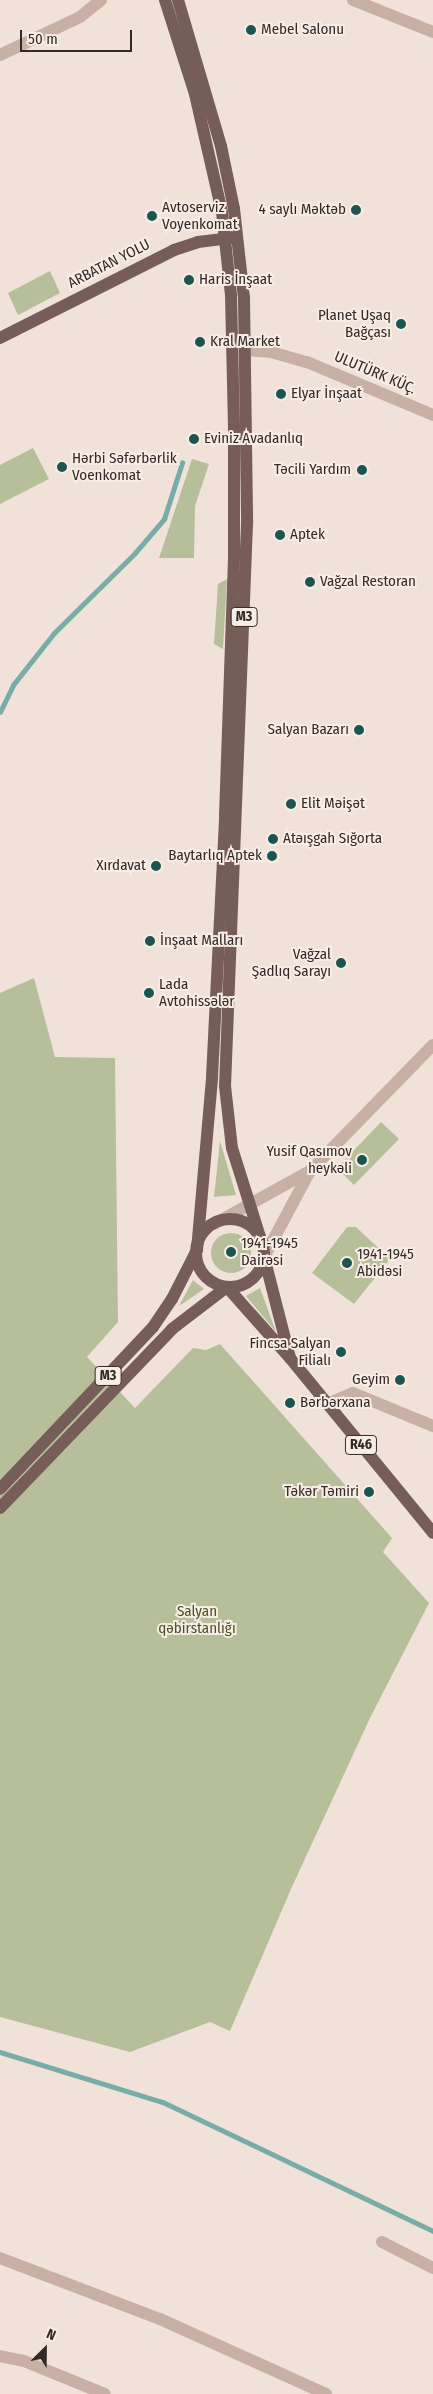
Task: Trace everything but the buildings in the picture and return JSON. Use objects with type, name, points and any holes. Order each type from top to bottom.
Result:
[{"type":"main road","points":[[166,0],[209,148],[232,238],[234,555],[212,1077],[197,1250],[201,1270],[217,1284],[227,1287],[290,1358]]},
{"type":"main road","name":"M3","points":[[178,0],[222,146],[245,350],[246,547],[225,1086],[230,1139],[260,1237]]},
{"type":"main road","name":"ARBATAN YOLU","points":[[0,338],[174,250],[232,238]]},
{"type":"main road","points":[[197,1250],[205,1231],[214,1224],[224,1220],[244,1223],[260,1237],[290,1358]]},
{"type":"main road","name":"M3","points":[[0,1489],[153,1327],[172,1300],[197,1250]]},
{"type":"main road","points":[[0,1508],[172,1329],[227,1287],[248,1283],[262,1267],[264,1257]]},
{"type":"main road","name":"R46","points":[[290,1358],[433,1533]]},
{"type":"street","points":[[0,55],[80,17],[101,0]]},
{"type":"street","points":[[353,0],[433,32]]},
{"type":"street","name":"ULUTÜRK KÜÇ.","points":[[245,350],[271,352],[307,362],[433,415]]},
{"type":"street","points":[[264,1257],[310,1171],[433,1045]]},
{"type":"street","points":[[214,1224],[310,1171]]},
{"type":"street","points":[[327,1404],[353,1393],[433,1426]]},
{"type":"street","points":[[382,2242],[433,2268]]},
{"type":"street","points":[[0,2258],[160,2319],[326,2394]]},
{"type":"street","points":[[0,2356],[24,2361],[105,2394]]},
{"type":"green space","points":[[50,271],[60,293],[18,315],[8,293]]},
{"type":"green space","points":[[33,448],[49,479],[0,504],[0,465]]},
{"type":"green space","points":[[192,459],[209,464],[195,506],[194,558],[159,558]]},
{"type":"green space","points":[[227,579],[223,649],[214,644],[218,584]]},
{"type":"green space","name":"Salyan qəbirstanlığı","points":[[34,978],[55,1057],[115,1058],[118,1322],[87,1357],[135,1408],[193,1348],[206,1350],[220,1344],[392,1538],[383,1552],[429,1603],[370,1718],[291,1889],[230,2031],[210,2022],[130,2052],[0,2017],[0,993]]},
{"type":"green space","points":[[381,1122],[399,1139],[354,1185],[337,1168]]},
{"type":"green space","points":[[220,1141],[236,1195],[214,1197]]},
{"type":"green space","points":[[347,1227],[356,1227],[390,1259],[354,1304],[312,1273]]},
{"type":"green space","points":[[235,1233],[242,1236],[248,1242],[251,1253],[250,1261],[242,1270],[235,1273],[227,1273],[220,1270],[212,1261],[211,1249],[214,1242],[223,1234]]},
{"type":"green space","points":[[193,1280],[204,1289],[179,1306]]},
{"type":"green space","points":[[260,1288],[276,1332],[246,1296]]},
{"type":"waterway","points":[[0,712],[13,685],[54,633],[135,553],[164,519],[182,463]]},
{"type":"waterway","points":[[0,2052],[163,2102],[433,2231]]},
{"type":"place","name":"Mebel Salonu","points":[[251,30]]},
{"type":"place","name":"4 saylı Məktəb","points":[[356,210]]},
{"type":"place","name":"Avtoserviz Voyenkomat","points":[[152,216]]},
{"type":"place","name":"Haris İnşaat","points":[[189,280]]},
{"type":"place","name":"Planet Uşaq Bağçası","points":[[401,324]]},
{"type":"place","name":"Kral Market","points":[[200,342]]},
{"type":"place","name":"Elyar İnşaat","points":[[281,394]]},
{"type":"place","name":"Eviniz Avadanlıq","points":[[194,439]]},
{"type":"place","name":"Hərbi Səfərbərlik Voenkomat","points":[[62,467]]},
{"type":"place","name":"Təcili Yardım","points":[[362,470]]},
{"type":"place","name":"Aptek","points":[[280,535]]},
{"type":"place","name":"Vağzal Restoran","points":[[310,582]]},
{"type":"place","name":"Salyan Bazarı","points":[[359,730]]},
{"type":"place","name":"Elit Məişət","points":[[291,804]]},
{"type":"place","name":"Atəışgah Sığorta","points":[[273,839]]},
{"type":"place","name":"Baytarlıq Aptek","points":[[272,856]]},
{"type":"place","name":"Xırdavat","points":[[156,866]]},
{"type":"place","name":"İnşaat Malları","points":[[150,941]]},
{"type":"place","name":"Vağzal Şadlıq Sarayı","points":[[341,963]]},
{"type":"place","name":"Lada Avtohissələr","points":[[149,993]]},
{"type":"place","name":"Yusif Qasımov heykəli","points":[[362,1160]]},
{"type":"place","name":"1941-1945 Dairəsi","points":[[231,1252]]},
{"type":"place","name":"1941-1945 Abidəsi","points":[[347,1263]]},
{"type":"place","name":"Fincsa Salyan Filialı","points":[[341,1352]]},
{"type":"place","name":"Geyim","points":[[400,1380]]},
{"type":"place","name":"Bərbərxana","points":[[290,1403]]},
{"type":"place","name":"Təkər Təmiri","points":[[369,1492]]}]
